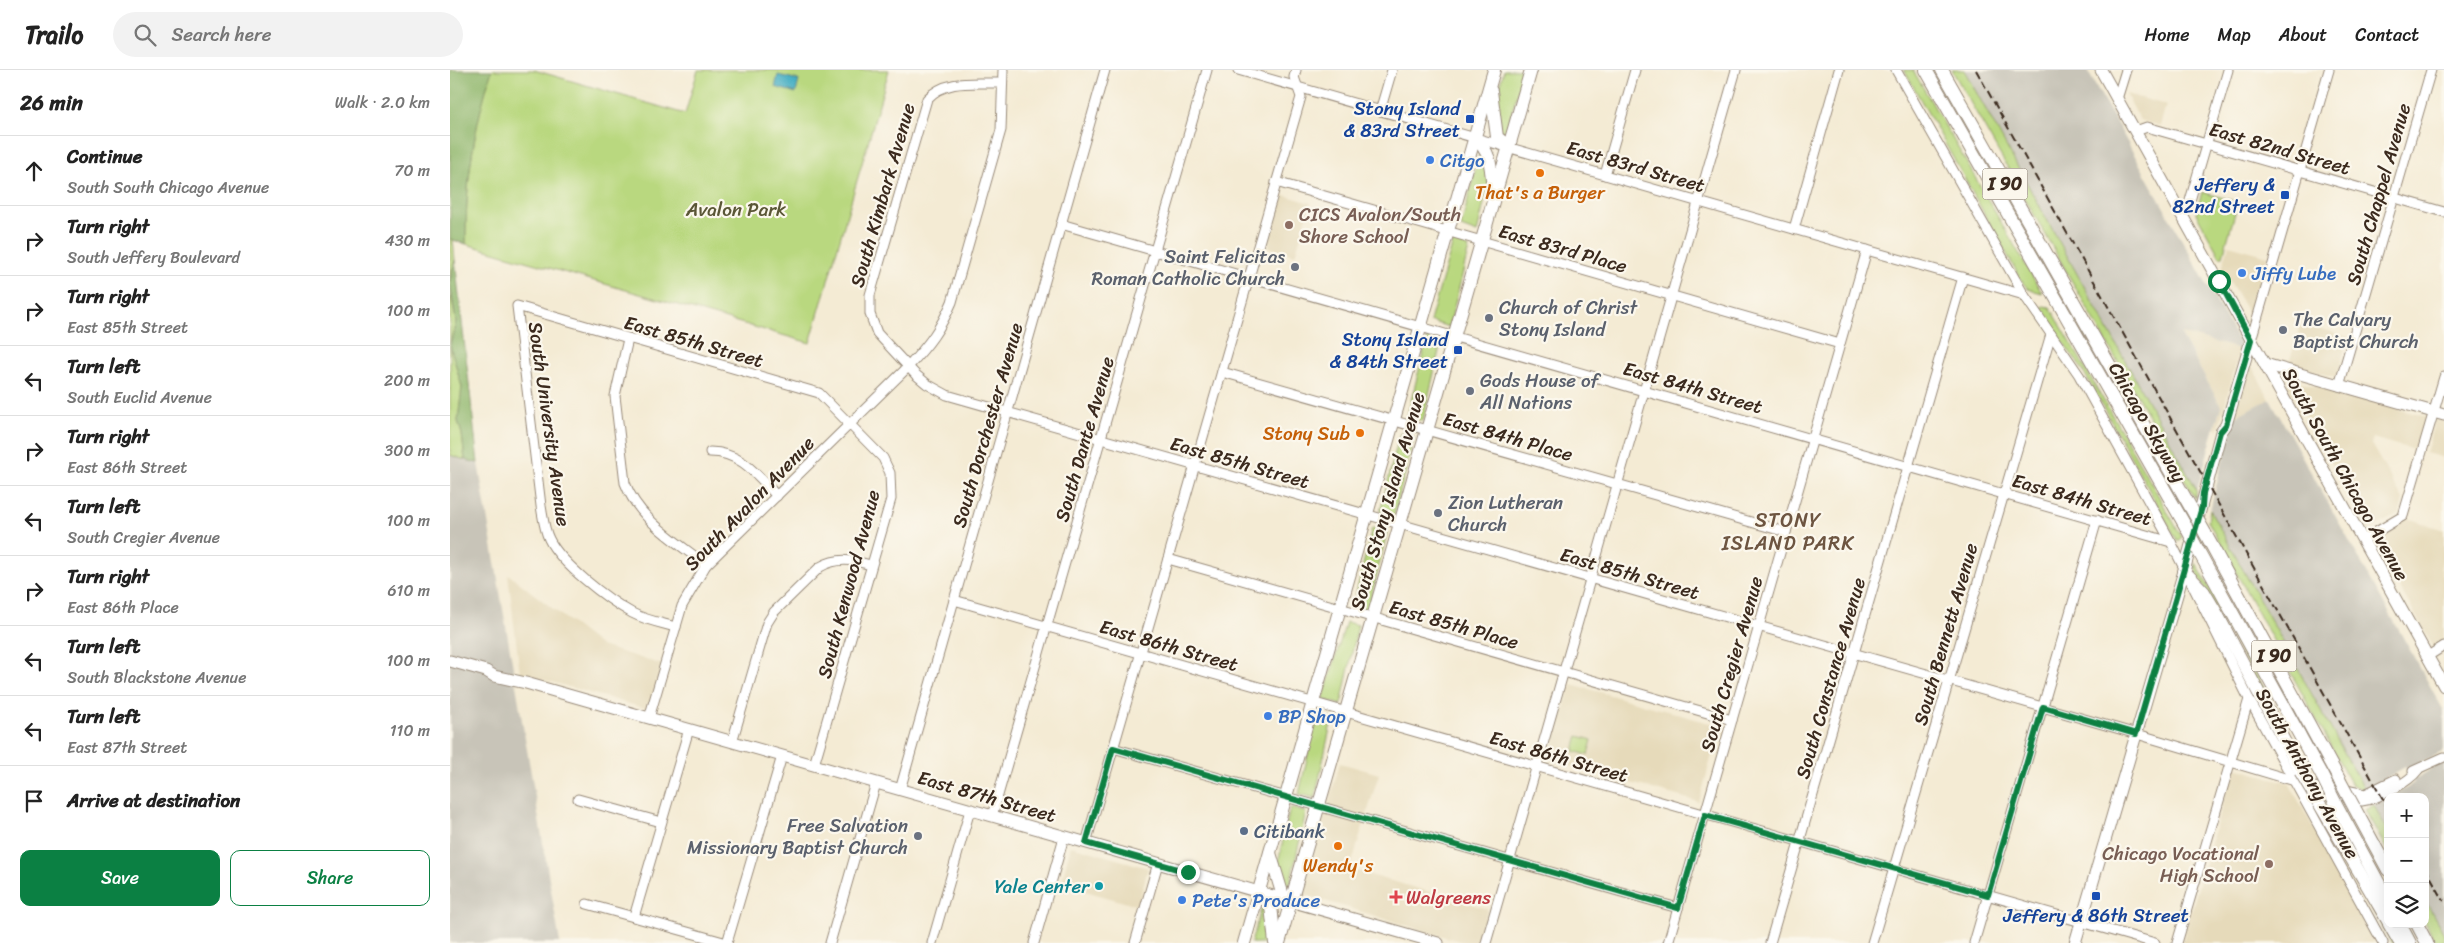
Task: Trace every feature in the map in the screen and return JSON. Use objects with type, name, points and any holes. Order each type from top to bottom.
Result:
[{"type":"highway","name":"South Stony Island Avenue","points":[[1277,943],[1319,806],[1531,70]]},
{"type":"highway","name":"Chicago Skyway","points":[[1926,70],[2186,527],[2384,892]]},
{"type":"highway","name":"Chicago Skyway","points":[[1942,70],[2070,297],[2196,508],[2205,533],[2384,863]]},
{"type":"highway","name":"South Stony Island Avenue","points":[[1244,943],[1492,76]]},
{"type":"highway","points":[[1492,76],[1493,122],[1496,137],[1508,147]]},
{"type":"highway","points":[[1474,138],[1484,146],[1488,155],[1494,199]]},
{"type":"highway","points":[[2184,571],[2204,592],[2217,614],[2296,775],[2315,796],[2384,914]]},
{"type":"highway","points":[[1270,852],[1283,896],[1291,902]]},
{"type":"highway","points":[[1259,892],[1271,906],[1277,943]]},
{"type":"highway","points":[[2392,928],[2400,943]]},
{"type":"highway","points":[[2402,928],[2410,943]]},
{"type":"highway","points":[[2419,928],[2427,943]]},
{"type":"main road","name":"South South Chicago Avenue","points":[[2101,70],[2444,686]]},
{"type":"main road","points":[[2076,943],[2184,571],[2196,508],[2209,496],[2226,434],[2226,425],[2251,340]]},
{"type":"main road","points":[[2265,364],[2439,414]]},
{"type":"main road","name":"East 87th Street","points":[[450,661],[486,671],[496,669],[520,676],[526,683],[1438,943]]},
{"type":"street","points":[[908,367],[934,338],[952,302],[1001,130],[1003,70]]},
{"type":"street","name":"South Dorchester Avenue","points":[[900,790],[1105,70]]},
{"type":"street","name":"South Dante Avenue","points":[[992,816],[1207,70]]},
{"type":"street","name":"East 83rd Street","points":[[1238,70],[2024,295]]},
{"type":"street","points":[[1086,843],[1301,97],[1294,77],[1296,70]]},
{"type":"street","points":[[1380,111],[1392,70]]},
{"type":"street","points":[[1605,175],[1635,70]]},
{"type":"street","points":[[1486,943],[1736,70]]},
{"type":"street","points":[[1794,229],[1839,70]]},
{"type":"street","name":"South Anthony Avenue","points":[[1896,70],[2024,295],[2079,376],[2171,542],[2249,699],[2296,775],[2383,943]]},
{"type":"street","points":[[2117,99],[2126,70]]},
{"type":"street","points":[[2179,210],[2189,204],[2228,70]]},
{"type":"street","points":[[2251,340],[2329,70]]},
{"type":"street","name":"South Chappel Avenue","points":[[2339,386],[2432,70]]},
{"type":"street","name":"South Kimbark Avenue","points":[[908,367],[877,333],[872,323],[869,305],[924,106],[934,92],[950,84],[1002,83]]},
{"type":"street","name":"East 82nd Street","points":[[2136,131],[2147,127],[2444,212]]},
{"type":"street","name":"East 83rd Place","points":[[1276,182],[1840,344]]},
{"type":"street","name":"East 84th Street","points":[[1061,224],[2171,542]]},
{"type":"street","name":"South Cregier Avenue","points":[[1668,943],[1868,250]]},
{"type":"street","name":"South Constance Avenue","points":[[1770,943],[1963,277]]},
{"type":"street","name":"East 85th Street","points":[[517,306],[819,393],[850,425]]},
{"type":"street","name":"South University Avenue","points":[[517,306],[541,506],[548,538],[561,557],[570,566],[621,605],[641,617],[676,627]]},
{"type":"street","name":"South Bennett Avenue","points":[[1872,943],[2051,334]]},
{"type":"street","points":[[628,339],[616,396],[625,483],[630,495],[644,515],[706,565]]},
{"type":"street","points":[[2246,359],[2265,364]]},
{"type":"street","name":"East 85th Street","points":[[908,367],[927,384],[947,395],[2230,762],[2296,775],[2298,778],[2365,794],[2444,757]]},
{"type":"street","name":"South Avalon Avenue","points":[[649,718],[687,594],[706,565],[908,367]]},
{"type":"street","name":"East 84th Place","points":[[1222,372],[1786,532]]},
{"type":"street","points":[[2363,540],[2403,516],[2439,414],[2444,376]]},
{"type":"street","name":"South Kenwood Avenue","points":[[814,765],[891,499],[892,483],[890,473],[883,458],[850,425]]},
{"type":"street","points":[[710,452],[727,454],[742,461],[776,496]]},
{"type":"street","points":[[1974,943],[2097,520]]},
{"type":"street","points":[[732,742],[762,634],[774,612],[820,567],[828,563],[844,559],[871,565]]},
{"type":"street","name":"East 85th Place","points":[[1168,559],[1732,720]]},
{"type":"street","name":"East 86th Street","points":[[954,600],[2155,943]]},
{"type":"street","points":[[2428,656],[2444,646]]},
{"type":"street","points":[[2177,943],[2249,699]]},
{"type":"street","points":[[634,917],[689,729]]},
{"type":"street","points":[[1113,748],[1678,908]]},
{"type":"street","points":[[587,904],[727,943],[782,756]]},
{"type":"street","points":[[830,943],[876,783]]},
{"type":"street","points":[[578,799],[662,822]]},
{"type":"street","points":[[932,943],[970,810]]},
{"type":"street","points":[[1034,943],[1064,837]]},
{"type":"street","points":[[1135,943],[1158,863]]},
{"type":"shaded area","points":[[1964,70],[2087,70],[2241,346],[2240,349],[2180,333],[2221,406],[2197,490]]},
{"type":"shaded area","points":[[2126,94],[2166,105],[2160,126],[2140,120]]},
{"type":"shaded area","name":"CICS Avalon/South Shore School","points":[[1283,195],[1311,203],[1295,255],[1268,247]]},
{"type":"shaded area","points":[[2229,245],[2268,256],[2249,314],[2222,268]]},
{"type":"shaded area","points":[[2301,323],[2348,337],[2337,378],[2289,363]]},
{"type":"shaded area","points":[[2180,332],[2240,349],[2218,430],[2216,426],[2221,406]]},
{"type":"shaded area","points":[[2252,367],[2270,399],[2234,417],[2249,369]]},
{"type":"shaded area","points":[[2288,379],[2427,417],[2417,451],[2373,438],[2371,444],[2403,500],[2400,513],[2369,530],[2288,385]]},
{"type":"shaded area","points":[[2270,399],[2444,711],[2444,751],[2407,770],[2405,767],[2365,790],[2210,510],[2234,417]]},
{"type":"shaded area","points":[[2435,419],[2444,422],[2444,458],[2426,453]]},
{"type":"shaded area","points":[[450,455],[478,463],[560,943],[450,943]]},
{"type":"shaded area","points":[[2407,518],[2444,530],[2444,553],[2440,568],[2444,578],[2444,642],[2434,648],[2372,538]]},
{"type":"shaded area","points":[[508,574],[601,646],[663,665],[651,710],[520,673]]},
{"type":"shaded area","points":[[1571,684],[1720,726],[1699,802],[1549,760]]},
{"type":"shaded area","points":[[2444,762],[2444,934],[2429,907],[2429,793],[2396,793],[2414,783],[2413,780]]},
{"type":"shaded area","points":[[1340,763],[1379,774],[1350,869],[1488,909],[1477,943],[1466,943],[1302,894]]},
{"type":"shaded area","name":"Chicago Vocational High School","points":[[2233,767],[2289,783],[2375,943],[2182,943]]},
{"type":"shaded area","points":[[2384,799],[2384,824],[2374,805]]},
{"type":"shaded area","name":"Yale Center","points":[[1071,846],[1148,868],[1138,906],[1061,884]]},
{"type":"green space","points":[[450,70],[492,70],[480,113],[472,156],[467,200],[466,244],[450,239]]},
{"type":"green space","name":"Avalon Park","points":[[492,70],[534,70],[685,114],[698,70],[889,70],[810,343],[466,244],[467,200],[472,156],[480,113]]},
{"type":"green space","points":[[1504,70],[1524,70],[1505,136],[1499,134],[1498,92]]},
{"type":"green space","points":[[1904,70],[1913,70],[2042,293],[2028,289],[2023,283]]},
{"type":"green space","points":[[1952,70],[1964,70],[2197,490],[2195,498]]},
{"type":"green space","points":[[1480,151],[1489,182],[1477,233],[1461,227]]},
{"type":"green space","points":[[2202,192],[2238,202],[2223,256],[2220,257],[2196,213]]},
{"type":"green space","points":[[453,238],[455,260],[450,281],[450,239]]},
{"type":"green space","points":[[1453,242],[1469,248],[1449,327],[1430,321]]},
{"type":"green space","points":[[455,260],[478,463],[465,460],[462,434],[458,421],[462,387],[450,345],[456,322],[450,281]]},
{"type":"green space","points":[[450,281],[456,322],[450,344]]},
{"type":"green space","points":[[2043,306],[2050,307],[2055,315],[2182,537],[2181,540],[2177,540],[2082,369],[2042,312]]},
{"type":"green space","points":[[1427,338],[1441,342],[1423,421],[1407,417]]},
{"type":"green space","points":[[450,345],[462,387],[458,421],[462,434],[465,460],[450,455]]},
{"type":"green space","points":[[1400,433],[1414,437],[1394,516],[1380,512]]},
{"type":"green space","points":[[2210,510],[2365,790],[2352,785],[2208,521]]},
{"type":"green space","points":[[1372,528],[1387,532],[1368,611],[1353,606]]},
{"type":"green space","points":[[2196,563],[2311,774],[2306,773],[2195,569]]},
{"type":"green space","points":[[1346,622],[1358,625],[1341,705],[1323,699]]},
{"type":"green space","points":[[1317,714],[1332,719],[1315,798],[1299,794]]},
{"type":"green space","points":[[1578,736],[1592,740],[1588,755],[1574,751]]},
{"type":"green space","points":[[2309,794],[2384,922],[2384,928],[2387,928],[2396,943],[2392,943],[2308,797]]},
{"type":"green space","points":[[2374,805],[2384,824],[2384,845],[2365,810]]},
{"type":"green space","points":[[1290,808],[1306,812],[1288,893],[1278,863]]},
{"type":"green space","points":[[1262,906],[1268,908],[1271,932],[1269,943],[1251,943]]},
{"type":"green space","points":[[2429,907],[2444,934],[2444,943],[2436,943],[2428,928]]},
{"type":"water","points":[[778,75],[799,80],[796,93],[775,87]]},
{"type":"railway","points":[[1976,70],[2384,801]]},
{"type":"railway","points":[[2429,874],[2444,901]]},
{"type":"place","name":"Stony Island & 83rd Street","points":[[1470,119]]},
{"type":"place","name":"Citgo","points":[[1430,160]]},
{"type":"place","name":"That's a Burger","points":[[1540,173]]},
{"type":"place","name":"Jeffery & 82nd Street","points":[[2285,195]]},
{"type":"place","name":"CICS Avalon/South Shore School","points":[[1289,225]]},
{"type":"place","name":"Saint Felicitas Roman Catholic Church","points":[[1295,267]]},
{"type":"place","name":"Jiffy Lube","points":[[2242,273]]},
{"type":"place","name":"Church of Christ Stony Island","points":[[1489,318]]},
{"type":"place","name":"The Calvary Baptist Church","points":[[2283,330]]},
{"type":"place","name":"Stony Island & 84th Street","points":[[1458,350]]},
{"type":"place","name":"Gods House of All Nations","points":[[1470,391]]},
{"type":"place","name":"Stony Sub","points":[[1360,433]]},
{"type":"place","name":"Zion Lutheran Church","points":[[1438,513]]},
{"type":"place","name":"BP Shop","points":[[1268,716]]},
{"type":"place","name":"Citibank","points":[[1244,831]]},
{"type":"place","name":"Free Salvation Missionary Baptist Church","points":[[918,836]]},
{"type":"place","name":"Wendy's","points":[[1338,846]]},
{"type":"place","name":"Chicago Vocational High School","points":[[2269,864]]},
{"type":"place","name":"Yale Center","points":[[1099,886]]},
{"type":"place","name":"Jeffery & 86th Street","points":[[2096,896]]},
{"type":"place","name":"Walgreens","points":[[1396,897]]},
{"type":"place","name":"Pete's Produce","points":[[1182,900]]},
{"type":"district","name":"STONY ISLAND PARK","points":[[1788,532]]},
{"type":"route","points":[[1188,872],[1086,843],[1113,748],[1678,908],[1705,815],[1988,895],[2043,707],[2136,734],[2202,507],[2203,493],[2220,432],[2226,425],[2251,340],[2219,281]]}]
